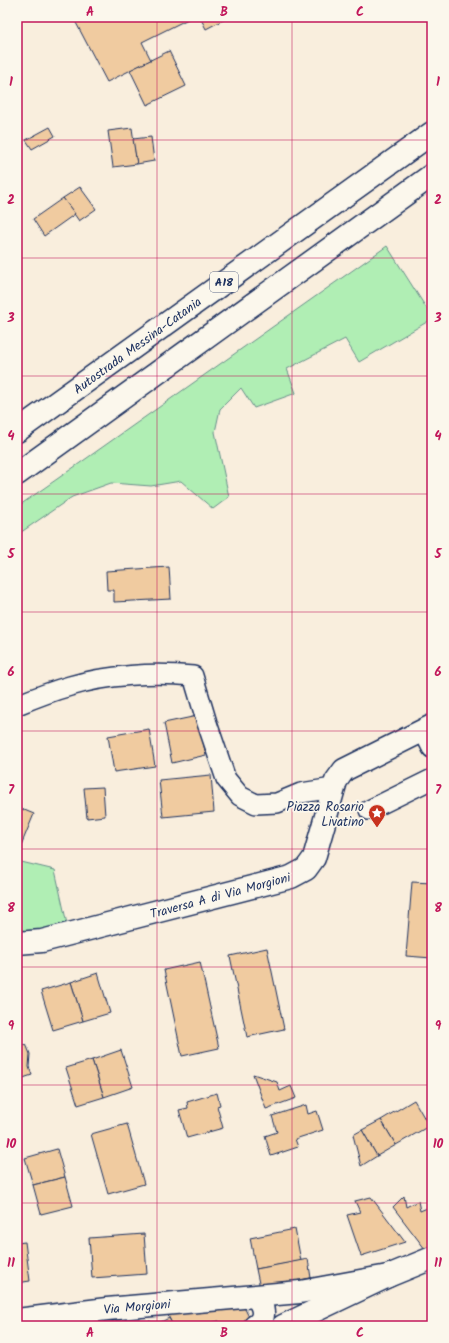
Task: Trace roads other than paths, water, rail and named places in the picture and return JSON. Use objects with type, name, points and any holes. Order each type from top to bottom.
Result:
[{"type":"main road","name":"Autostrada Messina-Catania","points":[[17,432],[432,132]]},
{"type":"main road","name":"A18","points":[[17,474],[432,175]]},
{"type":"main road","points":[[334,785],[344,770],[429,735]]},
{"type":"main road","name":"Traversa A di Via Morgioni","points":[[17,943],[42,941],[291,877],[306,869],[314,858],[334,785]]},
{"type":"main road","name":"Traversa A di Via Morgioni","points":[[17,954],[42,941]]},
{"type":"main road","points":[[283,1326],[388,1276],[432,1258]]},
{"type":"main road","name":"Via Morgioni","points":[[17,1320],[107,1309],[300,1292],[388,1276]]},
{"type":"main road","points":[[255,1326],[260,1323],[263,1317],[262,1304],[256,1297]]},
{"type":"street","points":[[17,704],[70,686],[113,677],[174,674],[193,676],[226,779],[240,796],[256,804],[277,803],[301,793],[334,785]]},
{"type":"street","points":[[369,810],[432,779]]},
{"type":"place","name":"Piazza Rosario Livatino","points":[[377,828]]}]
